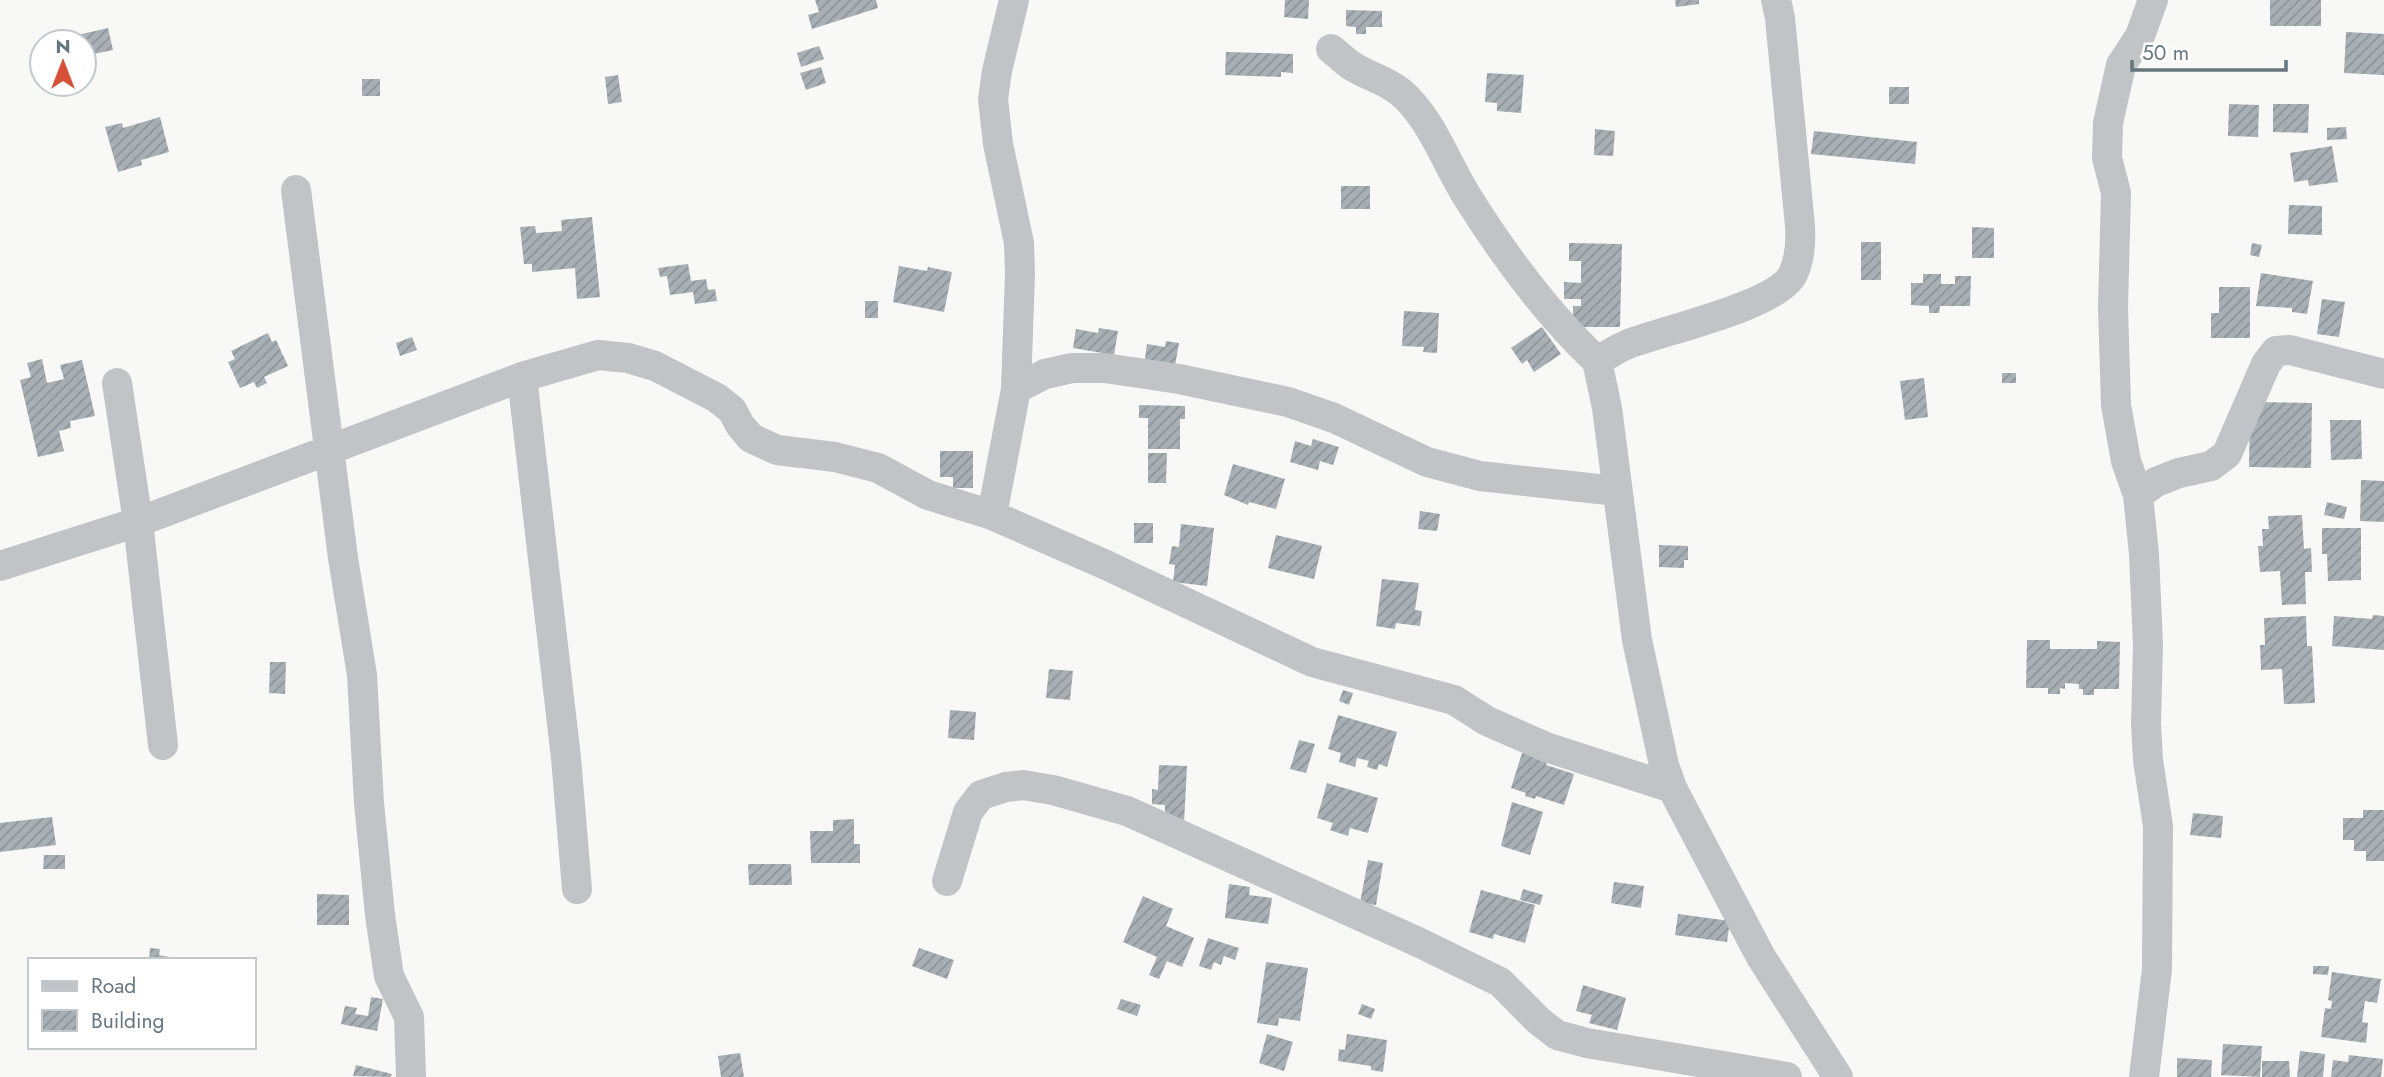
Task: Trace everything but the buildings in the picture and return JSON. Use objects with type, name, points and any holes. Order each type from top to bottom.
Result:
[{"type":"street","points":[[992,515],[1016,389],[1019,243],[998,144],[993,99],[1014,0]]},
{"type":"street","points":[[1597,361],[1625,345],[1747,304],[1777,289],[1793,276],[1801,246],[1800,226],[1776,0]]},
{"type":"street","points":[[2144,1077],[2157,969],[2160,866],[2146,724],[2148,645],[2144,554],[2138,495],[2126,461],[2116,405],[2113,308],[2116,193],[2107,158],[2107,146],[2108,122],[2121,65],[2140,36],[2153,0]]},
{"type":"street","points":[[1331,49],[1352,66],[1406,96],[1432,130],[1467,197],[1515,267],[1567,333],[1597,361],[1607,408],[1637,640],[1664,765],[1672,789],[1761,957],[1838,1077]]},
{"type":"street","points":[[296,190],[343,558],[362,675],[369,803],[380,915],[389,976],[408,1017],[411,1077]]},
{"type":"street","points":[[2138,495],[2156,482],[2179,473],[2211,466],[2227,454],[2266,364],[2276,351],[2290,350],[2384,374]]},
{"type":"street","points":[[0,566],[138,522],[522,377],[598,355],[628,358],[654,366],[717,398],[732,410],[751,438],[777,450],[864,463],[878,468],[928,495],[992,515],[1106,565],[1312,662],[1454,701],[1488,721],[1546,747],[1672,789]]},
{"type":"street","points":[[1016,389],[1045,374],[1072,368],[1105,368],[1179,379],[1287,402],[1334,418],[1427,462],[1506,479],[1617,491]]},
{"type":"street","points":[[522,377],[566,758],[577,889]]},
{"type":"street","points":[[117,383],[138,522],[163,745]]},
{"type":"street","points":[[947,881],[968,812],[981,795],[1023,785],[1053,790],[1127,811],[1418,942],[1500,982],[1557,1035],[1587,1043],[1787,1077]]}]
